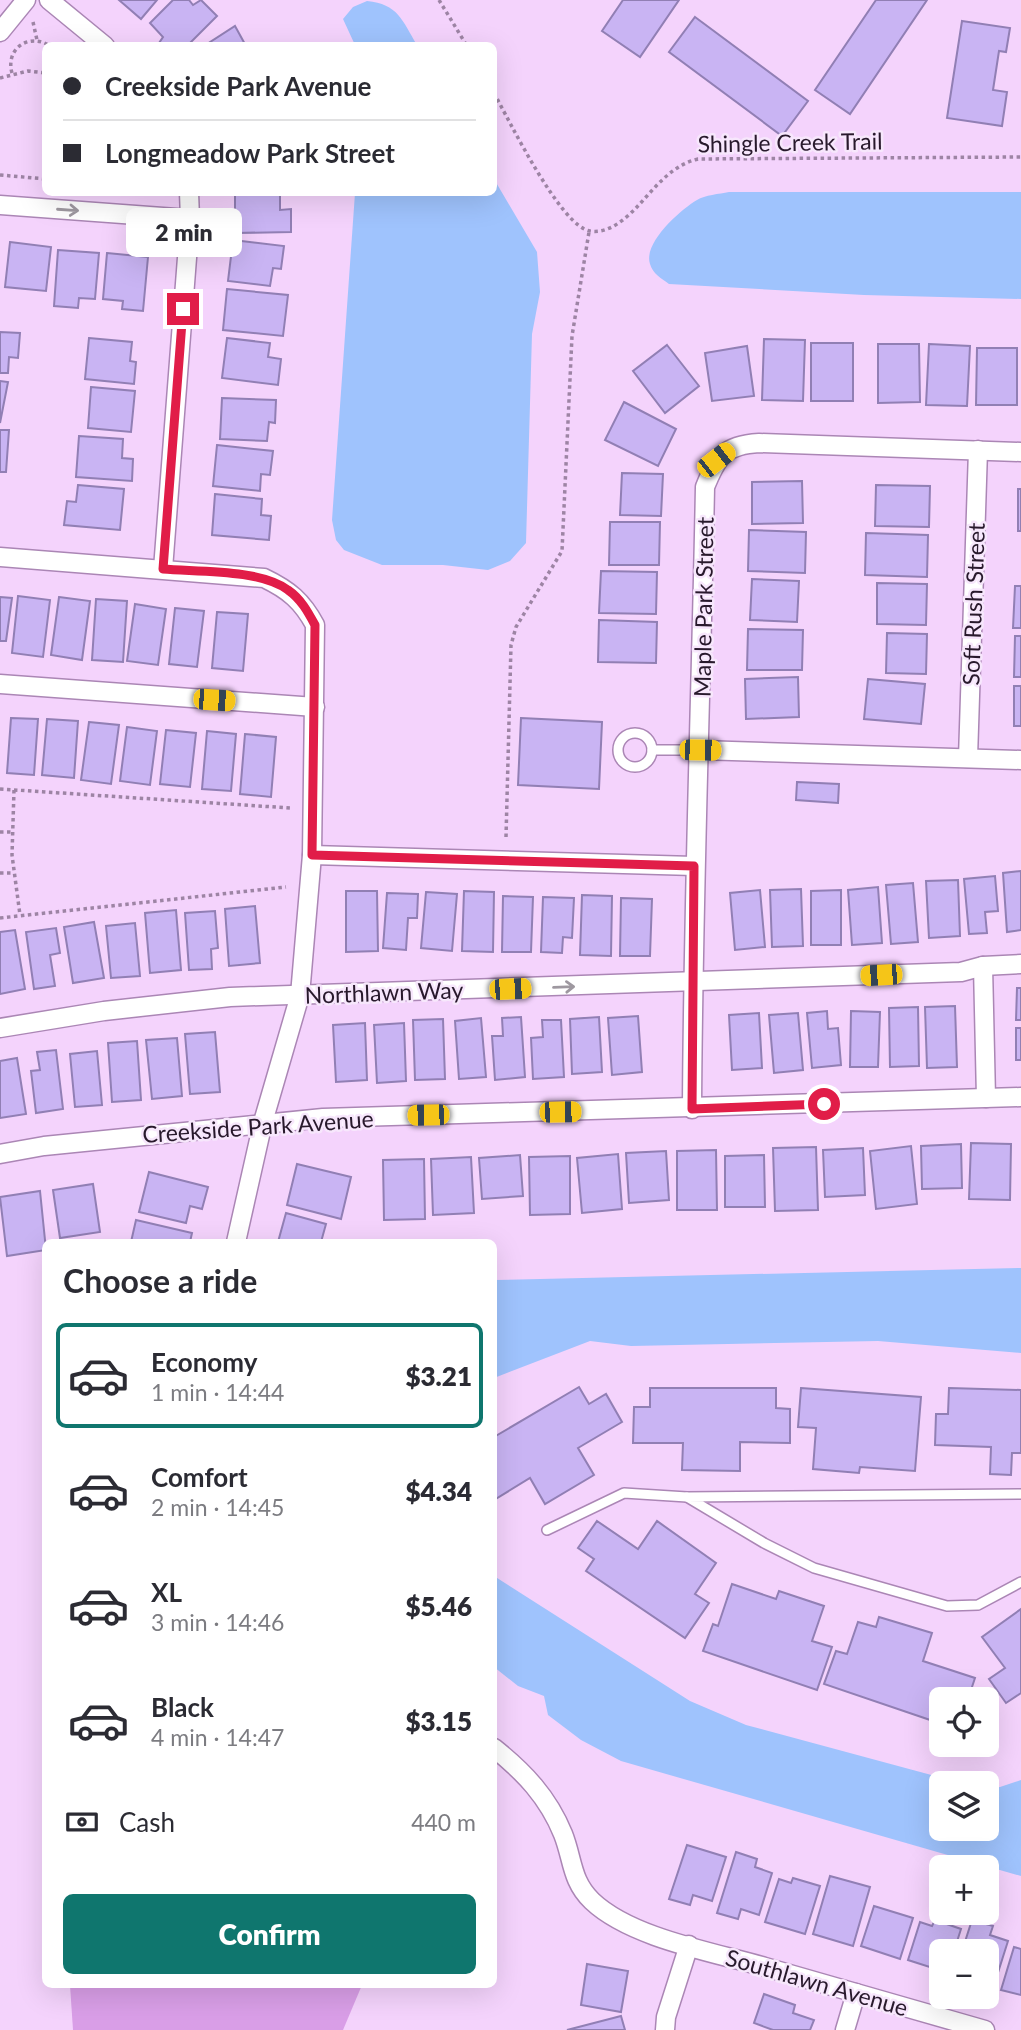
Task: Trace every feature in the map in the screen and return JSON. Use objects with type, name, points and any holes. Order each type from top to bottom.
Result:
[{"type":"street","points":[[49,0],[100,42]]},
{"type":"street","points":[[0,32],[28,7]]},
{"type":"street","points":[[163,569],[190,219],[189,196]]},
{"type":"street","points":[[0,205],[190,219]]},
{"type":"street","name":"Maple Park Street","points":[[692,1109],[694,866],[700,750],[705,487],[716,460],[737,444],[759,443],[1021,452]]},
{"type":"street","name":"Soft Rush Street","points":[[968,758],[978,450]]},
{"type":"street","points":[[0,557],[264,578],[288,589],[304,606],[315,625],[312,855],[300,995],[263,1122],[237,1239]]},
{"type":"street","points":[[0,684],[315,707]]},
{"type":"street","points":[[700,750],[1021,760]]},
{"type":"street","points":[[312,855],[694,866]]},
{"type":"street","name":"Northlawn Way","points":[[0,1028],[104,1011],[230,997],[961,972],[983,966],[1021,964]]},
{"type":"street","points":[[983,966],[986,1098]]},
{"type":"street","name":"Creekside Park Avenue","points":[[0,1154],[44,1146],[263,1122],[1021,1097]]},
{"type":"street","name":"Southlawn Avenue","points":[[497,1750],[521,1770],[549,1806],[564,1838],[579,1887],[616,1919],[689,1945],[985,2030]]},
{"type":"street","points":[[665,2030],[666,2017],[689,1945]]},
{"type":"street","points":[[845,2030],[856,1993]]},
{"type":"lane","points":[[652,750],[700,750]]},
{"type":"lane","points":[[547,1530],[624,1493],[687,1497],[1021,1494]]},
{"type":"lane","points":[[687,1497],[764,1543],[814,1568],[947,1606],[978,1605],[1021,1581]]},
{"type":"path","points":[[439,0],[465,42]]},
{"type":"path","points":[[28,7],[37,40]]},
{"type":"path","points":[[12,73],[9,63],[13,51],[37,40],[42,42]]},
{"type":"path","points":[[0,78],[12,73],[42,73]]},
{"type":"path","points":[[497,98],[548,189],[575,226],[589,231],[572,335],[562,551],[516,627],[511,645],[506,837]]},
{"type":"path","name":"Shingle Creek Trail","points":[[589,231],[617,225],[673,170],[684,162],[698,159],[1021,157]]},
{"type":"path","points":[[0,175],[42,178]]},
{"type":"path","points":[[0,789],[290,808]]},
{"type":"path","points":[[14,790],[12,832],[20,915]]},
{"type":"path","points":[[0,832],[12,832]]},
{"type":"path","points":[[0,873],[14,873]]},
{"type":"path","points":[[0,918],[286,887]]},
{"type":"shaded area","points":[[70,1988],[361,1988],[343,2030],[73,2030]]},
{"type":"water","points":[[367,1],[386,6],[403,21],[415,42],[354,42],[343,19],[353,7]]},
{"type":"water","points":[[497,184],[537,252],[540,292],[532,334],[526,543],[510,561],[488,570],[443,565],[382,565],[344,550],[336,540],[332,520],[355,196],[497,196]]},
{"type":"water","points":[[729,192],[1021,192],[1021,299],[864,295],[669,284],[658,276],[651,267],[649,256],[664,228],[697,200]]},
{"type":"water","points":[[1021,1268],[1021,1353],[878,1341],[631,1346],[590,1341],[497,1377],[497,1280]]},
{"type":"water","points":[[497,1578],[690,1701],[746,1725],[929,1774],[929,1841],[999,1841],[999,1787],[1021,1780],[1021,1876],[999,1870],[999,1855],[948,1855],[621,1761],[581,1740],[548,1715],[544,1696],[518,1686],[497,1669]]},
{"type":"building","points":[[119,0],[157,0],[141,19]]},
{"type":"building","points":[[173,0],[189,0],[193,5],[201,0],[217,16],[191,42],[160,42],[163,37],[150,23]]},
{"type":"building","points":[[623,0],[679,0],[640,57],[602,31]]},
{"type":"building","points":[[876,0],[927,0],[850,114],[815,90]]},
{"type":"building","points":[[695,17],[808,101],[782,136],[669,52]]},
{"type":"building","points":[[962,21],[1010,28],[1006,52],[999,51],[993,90],[1007,92],[1002,126],[947,118]]},
{"type":"building","points":[[235,26],[244,42],[210,42]]},
{"type":"building","points":[[235,196],[280,196],[280,210],[291,209],[291,232],[235,233]]},
{"type":"building","points":[[233,240],[284,246],[281,269],[273,268],[270,286],[228,281]]},
{"type":"building","points":[[10,242],[51,247],[46,291],[5,287]]},
{"type":"building","points":[[58,250],[99,253],[95,299],[79,298],[78,308],[54,306]]},
{"type":"building","points":[[107,253],[148,257],[143,311],[122,309],[123,301],[103,299]]},
{"type":"building","points":[[227,289],[288,295],[283,336],[223,330]]},
{"type":"building","points":[[0,332],[20,333],[18,358],[9,357],[8,373],[0,373]]},
{"type":"building","points":[[89,338],[132,342],[130,361],[136,362],[134,384],[85,379]]},
{"type":"building","points":[[227,338],[270,343],[268,357],[281,359],[278,385],[222,378]]},
{"type":"building","points":[[764,339],[805,340],[803,401],[762,400]]},
{"type":"building","points":[[811,343],[853,343],[853,401],[811,401]]},
{"type":"building","points":[[878,344],[919,344],[920,402],[878,403]]},
{"type":"building","points":[[929,344],[970,346],[967,406],[926,405]]},
{"type":"building","points":[[667,345],[699,386],[665,413],[633,371]]},
{"type":"building","points":[[747,346],[754,396],[712,401],[705,353]]},
{"type":"building","points":[[977,348],[1017,348],[1017,405],[976,405]]},
{"type":"building","points":[[0,381],[8,382],[0,423]]},
{"type":"building","points":[[91,387],[135,391],[131,432],[88,428]]},
{"type":"building","points":[[222,398],[276,400],[275,423],[269,422],[267,441],[220,439]]},
{"type":"building","points":[[624,402],[676,429],[658,466],[605,440]]},
{"type":"building","points":[[0,430],[9,430],[6,472],[0,472]]},
{"type":"building","points":[[79,436],[123,439],[122,458],[133,459],[132,481],[76,477]]},
{"type":"building","points":[[217,445],[273,451],[270,475],[261,474],[260,491],[213,486]]},
{"type":"building","points":[[622,473],[663,474],[661,516],[620,515]]},
{"type":"building","points":[[802,481],[803,523],[752,524],[752,482]]},
{"type":"building","points":[[78,485],[124,489],[120,530],[64,525],[67,501],[76,502]]},
{"type":"building","points":[[876,485],[930,486],[929,527],[875,526]]},
{"type":"building","points":[[1018,489],[1021,489],[1021,531],[1018,531]]},
{"type":"building","points":[[215,494],[262,499],[261,515],[271,516],[269,540],[212,535]]},
{"type":"building","points":[[610,522],[660,522],[659,565],[609,565]]},
{"type":"building","points":[[749,530],[806,532],[805,573],[748,571]]},
{"type":"building","points":[[866,533],[928,535],[927,577],[865,575]]},
{"type":"building","points":[[601,571],[657,572],[656,614],[599,613]]},
{"type":"building","points":[[752,579],[799,581],[797,622],[750,620]]},
{"type":"building","points":[[877,583],[927,584],[926,625],[877,624]]},
{"type":"building","points":[[1015,586],[1021,586],[1021,628],[1013,628]]},
{"type":"building","points":[[18,596],[50,600],[43,657],[12,653]]},
{"type":"building","points":[[0,597],[12,598],[6,641],[0,641]]},
{"type":"building","points":[[59,597],[90,601],[82,660],[51,655]]},
{"type":"building","points":[[96,599],[127,601],[123,662],[92,660]]},
{"type":"building","points":[[135,604],[166,609],[158,665],[127,661]]},
{"type":"building","points":[[175,608],[204,611],[197,667],[169,664]]},
{"type":"building","points":[[217,612],[248,614],[243,671],[212,668]]},
{"type":"building","points":[[599,620],[657,622],[656,663],[598,662]]},
{"type":"building","points":[[748,629],[803,630],[802,670],[747,670]]},
{"type":"building","points":[[887,633],[927,634],[926,674],[886,673]]},
{"type":"building","points":[[1015,636],[1021,636],[1021,677],[1014,677]]},
{"type":"building","points":[[798,677],[799,717],[746,719],[745,679]]},
{"type":"building","points":[[868,679],[925,684],[921,724],[864,719]]},
{"type":"building","points":[[1014,686],[1021,686],[1021,726],[1014,726]]},
{"type":"building","points":[[11,718],[38,719],[34,775],[7,773]]},
{"type":"building","points":[[521,718],[602,722],[599,789],[518,785]]},
{"type":"building","points":[[47,719],[78,721],[74,778],[42,775]]},
{"type":"building","points":[[89,722],[119,725],[111,784],[81,780]]},
{"type":"building","points":[[127,727],[157,731],[150,785],[120,781]]},
{"type":"building","points":[[166,730],[196,733],[190,787],[160,784]]},
{"type":"building","points":[[207,731],[236,734],[231,791],[202,789]]},
{"type":"building","points":[[245,734],[276,737],[271,797],[240,794]]},
{"type":"building","points":[[797,782],[839,784],[838,803],[796,800]]},
{"type":"building","points":[[1021,871],[1021,930],[1007,932],[1003,873]]},
{"type":"building","points":[[995,876],[998,911],[985,912],[987,933],[969,934],[964,879]]},
{"type":"building","points":[[958,880],[960,936],[929,938],[926,881]]},
{"type":"building","points":[[913,883],[918,942],[891,944],[886,885]]},
{"type":"building","points":[[878,887],[882,943],[852,945],[848,890]]},
{"type":"building","points":[[801,889],[803,946],[772,947],[770,890]]},
{"type":"building","points":[[760,890],[765,947],[735,950],[730,893]]},
{"type":"building","points":[[841,890],[841,945],[811,945],[811,891]]},
{"type":"building","points":[[346,891],[377,891],[378,951],[346,952]]},
{"type":"building","points":[[464,891],[494,892],[493,952],[462,951]]},
{"type":"building","points":[[426,892],[457,894],[452,951],[421,948]]},
{"type":"building","points":[[387,893],[418,894],[417,918],[408,918],[406,950],[383,948]]},
{"type":"building","points":[[582,895],[612,896],[611,956],[580,955]]},
{"type":"building","points":[[503,896],[533,897],[531,952],[502,952]]},
{"type":"building","points":[[543,897],[574,898],[572,938],[563,937],[562,953],[541,952]]},
{"type":"building","points":[[621,898],[652,899],[650,956],[620,956]]},
{"type":"building","points":[[255,906],[260,963],[229,966],[225,909]]},
{"type":"building","points":[[176,910],[181,970],[150,973],[145,913]]},
{"type":"building","points":[[215,911],[218,948],[211,949],[212,969],[189,970],[185,913]]},
{"type":"building","points":[[94,922],[104,978],[73,983],[64,927]]},
{"type":"building","points":[[135,923],[140,976],[111,978],[106,926]]},
{"type":"building","points":[[56,928],[60,953],[50,955],[55,986],[34,989],[26,932]]},
{"type":"building","points":[[15,930],[25,989],[0,994],[0,932]]},
{"type":"building","points":[[1017,988],[1021,988],[1021,1020],[1016,1020]]},
{"type":"building","points":[[955,1006],[957,1067],[927,1068],[925,1007]]},
{"type":"building","points":[[918,1007],[919,1066],[890,1067],[889,1008]]},
{"type":"building","points":[[827,1011],[828,1029],[838,1028],[841,1065],[812,1068],[807,1013]]},
{"type":"building","points":[[851,1011],[880,1012],[878,1067],[850,1067]]},
{"type":"building","points":[[759,1013],[762,1068],[732,1070],[729,1015]]},
{"type":"building","points":[[798,1013],[803,1070],[774,1073],[769,1015]]},
{"type":"building","points":[[638,1016],[642,1072],[612,1075],[608,1018]]},
{"type":"building","points":[[521,1017],[525,1077],[495,1080],[492,1036],[503,1036],[502,1018]]},
{"type":"building","points":[[599,1017],[602,1072],[572,1074],[570,1019]]},
{"type":"building","points":[[481,1018],[486,1077],[459,1079],[455,1021]]},
{"type":"building","points":[[443,1019],[445,1079],[415,1080],[413,1020]]},
{"type":"building","points":[[542,1020],[561,1020],[564,1077],[533,1079],[531,1038],[543,1037]]},
{"type":"building","points":[[365,1023],[367,1080],[336,1082],[333,1025]]},
{"type":"building","points":[[404,1023],[406,1081],[377,1083],[374,1025]]},
{"type":"building","points":[[1016,1028],[1021,1028],[1021,1060],[1016,1060]]},
{"type":"building","points":[[215,1032],[220,1092],[190,1094],[185,1034]]},
{"type":"building","points":[[177,1038],[182,1096],[152,1099],[146,1040]]},
{"type":"building","points":[[137,1041],[141,1100],[112,1102],[108,1043]]},
{"type":"building","points":[[56,1050],[63,1109],[36,1113],[31,1071],[40,1070],[37,1052]]},
{"type":"building","points":[[97,1051],[102,1105],[75,1107],[70,1054]]},
{"type":"building","points":[[17,1058],[26,1114],[0,1118],[0,1061]]},
{"type":"building","points":[[971,1143],[1011,1144],[1010,1200],[969,1199]]},
{"type":"building","points":[[961,1144],[962,1188],[922,1189],[921,1146]]},
{"type":"building","points":[[911,1146],[917,1204],[876,1209],[870,1151]]},
{"type":"building","points":[[816,1147],[818,1210],[775,1211],[773,1148]]},
{"type":"building","points":[[863,1148],[865,1195],[825,1197],[823,1150]]},
{"type":"building","points":[[716,1150],[717,1210],[677,1210],[677,1151]]},
{"type":"building","points":[[666,1151],[669,1200],[629,1203],[626,1153]]},
{"type":"building","points":[[618,1154],[622,1209],[582,1213],[577,1158]]},
{"type":"building","points":[[520,1155],[523,1196],[482,1199],[479,1158]]},
{"type":"building","points":[[764,1155],[765,1207],[725,1207],[725,1156]]},
{"type":"building","points":[[570,1156],[570,1214],[530,1215],[529,1157]]},
{"type":"building","points":[[471,1157],[474,1213],[433,1215],[431,1159]]},
{"type":"building","points":[[424,1159],[425,1219],[384,1220],[383,1160]]},
{"type":"building","points":[[297,1164],[351,1177],[341,1219],[287,1205]]},
{"type":"building","points":[[149,1172],[208,1187],[202,1209],[190,1206],[186,1223],[139,1212]]},
{"type":"building","points":[[93,1184],[100,1232],[60,1238],[53,1190]]},
{"type":"building","points":[[40,1191],[45,1239],[42,1239],[42,1251],[7,1256],[0,1197]]},
{"type":"building","points":[[286,1213],[326,1224],[322,1239],[279,1239]]},
{"type":"building","points":[[136,1220],[192,1233],[191,1239],[132,1239]]},
{"type":"building","points":[[579,1387],[589,1404],[606,1394],[622,1422],[578,1448],[594,1475],[545,1504],[530,1478],[497,1498],[497,1435]]},
{"type":"building","points":[[650,1388],[776,1388],[776,1408],[790,1409],[790,1443],[740,1442],[740,1471],[682,1470],[683,1443],[633,1443],[634,1407],[650,1407]]},
{"type":"building","points":[[801,1388],[921,1397],[915,1471],[860,1467],[859,1473],[813,1469],[816,1428],[798,1427]]},
{"type":"building","points":[[949,1388],[1021,1390],[1021,1453],[1012,1453],[1011,1475],[990,1474],[991,1447],[935,1445],[936,1414],[948,1414]]},
{"type":"building","points":[[597,1521],[638,1549],[657,1521],[716,1563],[695,1594],[709,1603],[685,1638],[586,1571],[594,1559],[578,1548]]},
{"type":"building","points":[[732,1584],[776,1599],[779,1591],[824,1606],[812,1641],[832,1647],[817,1690],[703,1651],[713,1624],[718,1626]]},
{"type":"building","points":[[1021,1609],[1021,1693],[1006,1703],[999,1693],[999,1687],[995,1687],[989,1679],[1005,1668],[982,1637]]},
{"type":"building","points":[[879,1617],[932,1633],[923,1661],[975,1678],[972,1687],[929,1687],[929,1720],[824,1684],[836,1651],[847,1654],[858,1622],[876,1627]]},
{"type":"building","points":[[687,1845],[726,1857],[712,1901],[693,1895],[690,1905],[669,1899]]},
{"type":"building","points":[[736,1852],[757,1859],[755,1867],[772,1873],[759,1915],[741,1909],[738,1919],[717,1913]]},
{"type":"building","points":[[830,1876],[870,1887],[853,1946],[813,1934]]},
{"type":"building","points":[[793,1878],[820,1886],[805,1934],[765,1922],[779,1879],[791,1883]]},
{"type":"building","points":[[874,1906],[913,1918],[900,1959],[861,1946]]},
{"type":"building","points":[[920,1922],[932,1926],[949,1925],[961,1929],[958,1939],[929,1939],[929,1967],[908,1960]]},
{"type":"building","points":[[970,1925],[993,1926],[990,1935],[1008,1941],[999,1969],[999,1939],[966,1939]]},
{"type":"building","points":[[1014,1947],[1021,1949],[1021,1995],[1001,1990]]},
{"type":"building","points":[[587,1964],[628,1971],[621,2012],[581,2005]]},
{"type":"building","points":[[764,1994],[795,2005],[793,2013],[814,2020],[810,2030],[773,2030],[754,2023]]},
{"type":"building","points":[[621,2016],[625,2030],[567,2030]]},
{"type":"route","points":[[183,309],[163,569],[264,578],[288,589],[304,606],[315,625],[312,855],[694,866],[692,1109],[824,1104]]}]
